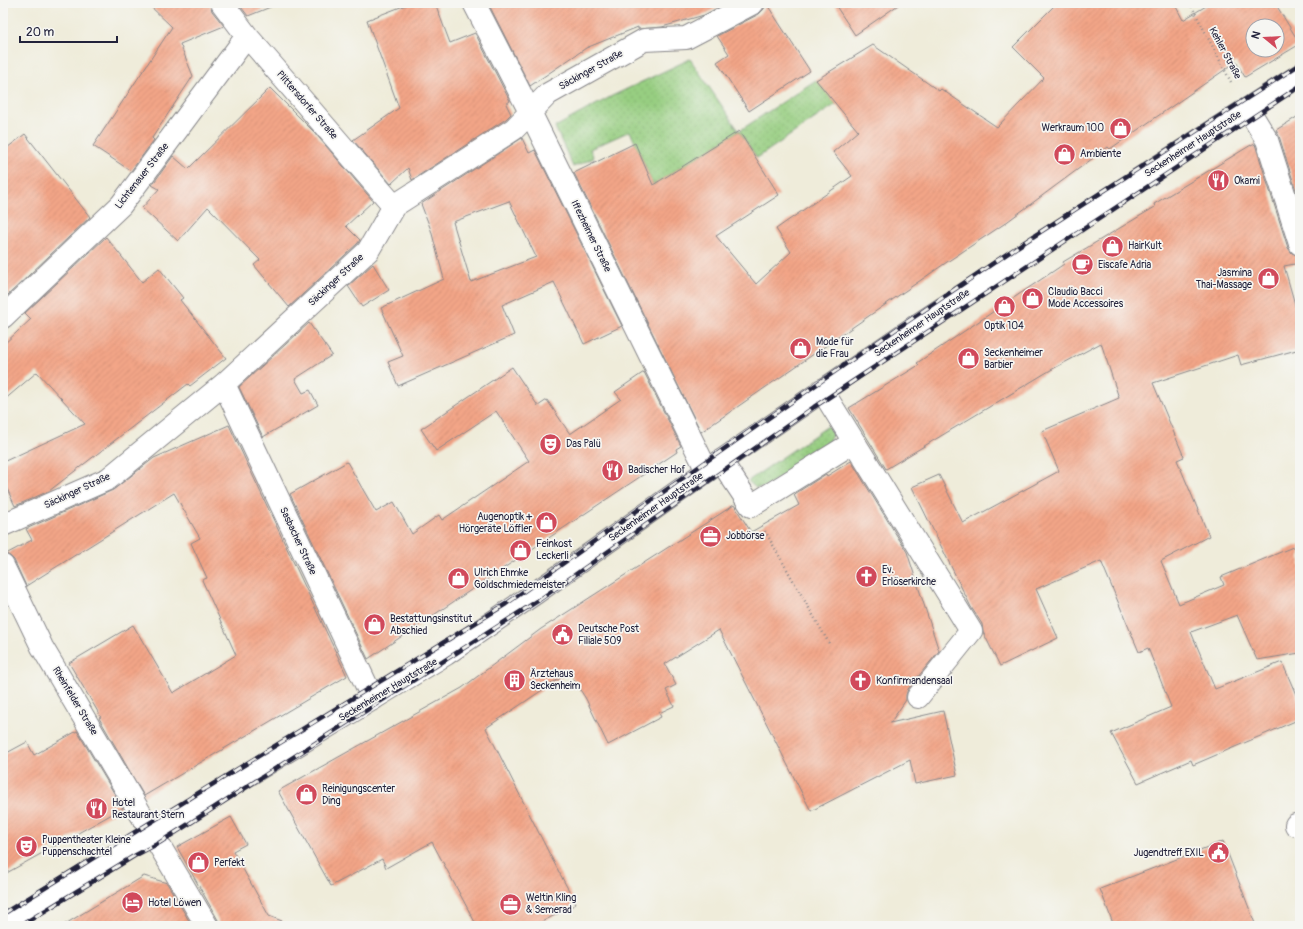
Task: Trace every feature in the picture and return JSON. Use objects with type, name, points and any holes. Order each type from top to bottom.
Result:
[{"type":"street","name":"Plittersdorfer Straße","points":[[222,3],[247,36],[394,206]]},
{"type":"street","name":"Iffezheimer Straße","points":[[474,3],[714,466],[751,506]]},
{"type":"street","name":"Säckinger Straße","points":[[3,525],[108,479],[224,384],[368,250],[394,206],[514,129],[548,94],[644,40],[686,38],[753,3]]},
{"type":"street","name":"Lichtenauer Straße","points":[[3,317],[121,205],[247,36]]},
{"type":"street","name":"Seckenheimer Hauptstraße","points":[[3,925],[452,650],[534,594],[822,390],[913,328],[1300,76]]},
{"type":"street","points":[[1248,109],[1267,140],[1300,244]]},
{"type":"street","name":"Sasbacher Straße","points":[[224,384],[373,699]]},
{"type":"street","points":[[822,390],[971,631],[918,697]]},
{"type":"street","points":[[751,506],[854,442]]},
{"type":"street","name":"Rheinfelder Straße","points":[[3,566],[42,646],[207,926]]},
{"type":"path","name":"Kehler Straße","points":[[1190,3],[1227,76],[1248,109]]},
{"type":"path","points":[[1295,3],[1300,12]]},
{"type":"path","points":[[751,506],[830,645]]},
{"type":"green space","points":[[690,59],[739,131],[653,185],[630,131],[590,149],[594,158],[573,167],[555,127],[612,96]]},
{"type":"green space","points":[[816,80],[836,104],[757,158],[739,131]]},
{"type":"green space","points":[[828,426],[833,433],[826,447],[765,487],[756,488],[748,481]]},
{"type":"building","points":[[147,3],[210,3],[212,11],[224,26],[180,44],[193,76],[152,138],[154,140],[131,171],[93,146],[172,27]]},
{"type":"building","points":[[238,3],[278,3],[278,4],[248,16]]},
{"type":"building","points":[[411,3],[435,3],[450,43],[475,33],[510,101],[506,104],[511,114],[506,119],[412,180],[408,168],[391,184],[353,140],[399,108],[367,20]]},
{"type":"building","points":[[488,3],[726,3],[704,15],[662,27],[638,29],[638,27],[586,48],[530,86]]},
{"type":"building","points":[[766,3],[810,71],[749,111],[717,62],[729,54],[717,36],[759,14],[764,9]]},
{"type":"building","points":[[834,3],[901,3],[855,35]]},
{"type":"building","points":[[1057,3],[1174,3],[1183,20],[1211,3],[1275,3],[1284,18],[1245,18],[1245,58],[1277,58],[1245,77],[1236,62],[1110,149],[1108,147],[1004,224],[701,432],[574,173],[635,143],[653,185],[739,131],[779,195],[716,236],[756,284],[791,252],[776,229],[852,176],[833,152],[858,131],[816,80],[873,45],[939,91],[941,89],[997,127],[1044,78],[1013,47]]},
{"type":"building","points":[[1285,19],[1300,44],[1285,53]]},
{"type":"building","points":[[270,88],[314,132],[373,201],[346,226],[360,240],[358,243],[289,307],[254,265],[260,260],[208,207],[178,241],[142,208],[159,189],[152,185],[173,156],[188,169]]},
{"type":"building","points":[[1300,115],[1300,203],[1276,130]]},
{"type":"building","points":[[25,134],[90,217],[8,295],[3,290],[3,151]]},
{"type":"building","points":[[522,138],[529,153],[535,150],[622,326],[584,344],[554,282],[502,305],[514,335],[398,386],[388,362],[403,356],[381,308],[444,279],[431,230],[421,204]],"holes":[[[509,201],[536,257],[471,282],[453,222]]]},
{"type":"building","points":[[1255,144],[1288,248],[1292,253],[1300,256],[1300,263],[1284,266],[1300,322],[1300,349],[1241,365],[1238,355],[1153,383],[1184,457],[1177,460],[1209,536],[1161,561],[1179,604],[1224,585],[1221,577],[1300,544],[1300,653],[1257,660],[1237,615],[1191,632],[1215,689],[1282,662],[1300,704],[1300,719],[1193,765],[1191,760],[1138,783],[1111,733],[1171,707],[1148,648],[1139,652],[1101,561],[1036,589],[1058,638],[1000,666],[983,632],[982,624],[971,607],[912,487],[939,475],[963,523],[1059,471],[1042,431],[1119,398],[1101,343],[1049,371],[886,469],[849,408],[919,365],[917,363],[1064,264],[1063,262],[1155,207],[1154,204]]},
{"type":"building","points":[[106,237],[142,282],[159,268],[183,298],[180,300],[226,358],[190,386],[188,384],[49,491],[15,506],[3,480],[3,462],[85,424],[37,372],[3,401],[3,345],[31,319],[25,313]]},
{"type":"building","points":[[373,264],[389,290],[362,307],[348,286]]},
{"type":"building","points":[[309,323],[332,355],[295,379],[303,393],[310,390],[318,405],[263,437],[239,387]]},
{"type":"building","points":[[512,367],[538,406],[547,400],[570,434],[621,399],[615,392],[644,372],[681,446],[676,449],[677,452],[368,659],[290,494],[347,462],[376,512],[394,502],[412,534],[439,515],[442,520],[529,461],[496,411],[436,451],[421,429]]},
{"type":"building","points":[[229,425],[347,676],[144,796],[99,718],[101,717],[69,663],[133,625],[173,693],[236,655],[202,580],[207,578],[191,543],[200,538],[174,493],[26,586],[14,560],[6,554],[32,540],[26,529],[113,490],[154,458]]},
{"type":"building","points":[[851,461],[907,552],[939,651],[908,689],[906,700],[890,723],[943,711],[957,775],[915,784],[910,760],[811,811],[719,630],[665,664],[676,685],[666,690],[674,706],[659,713],[661,717],[608,745],[586,699],[569,672],[486,728],[576,904],[534,926],[477,926],[432,842],[386,868],[382,859],[331,886],[278,791],[462,688],[541,629],[734,505],[751,532],[799,505],[794,495],[796,493],[826,474],[827,476]]},
{"type":"building","points":[[77,731],[123,808],[3,875],[3,755],[27,742],[34,755]]},
{"type":"building","points":[[231,817],[246,844],[233,851],[269,916],[282,921],[281,926],[219,926],[218,920],[177,847]]},
{"type":"building","points":[[1223,841],[1256,926],[1114,926],[1100,889]]},
{"type":"building","name":"Hotel Löwen","points":[[144,876],[167,883],[192,926],[62,926]]},
{"type":"railway","points":[[3,914],[506,604],[870,347],[1017,247],[1300,64]]},
{"type":"railway","points":[[20,926],[134,856],[159,843],[539,600],[814,407],[1300,86]]},
{"type":"place","name":"Werkraum 100","points":[[1120,128]]},
{"type":"place","name":"Ambiente","points":[[1064,154]]},
{"type":"place","name":"Okami","points":[[1219,181]]},
{"type":"place","name":"HairKult","points":[[1113,246]]},
{"type":"place","name":"Eiscafe Adria","points":[[1082,265]]},
{"type":"place","name":"Jasmina Thai-Massage","points":[[1268,279]]},
{"type":"place","name":"Claudio Bacci Mode Accessoires","points":[[1033,298]]},
{"type":"place","name":"Optik 104","points":[[1004,306]]},
{"type":"place","name":"Mode für die Frau","points":[[801,348]]},
{"type":"place","name":"Seckenheimer Barbier","points":[[968,359]]},
{"type":"place","name":"Das Palü","points":[[551,444]]},
{"type":"place","name":"Badischer Hof","points":[[612,470]]},
{"type":"place","name":"Augenoptik + Hörgeräte Löffler","points":[[547,523]]},
{"type":"place","name":"Jobbörse","points":[[710,536]]},
{"type":"place","name":"Feinkost Leckerli","points":[[520,550]]},
{"type":"place","name":"Ev. Erlöserkirche","points":[[866,576]]},
{"type":"place","name":"Ulrich Ehmke Goldschmiedemeister","points":[[458,579]]},
{"type":"place","name":"Bestattungsinstitut Abschied","points":[[374,625]]},
{"type":"place","name":"Deutsche Post Filiale 509","points":[[562,635]]},
{"type":"place","name":"Ärztehaus Seckenheim","points":[[515,680]]},
{"type":"place","name":"Konfirmandensaal","points":[[860,681]]},
{"type":"place","name":"Reinigungscenter Ding","points":[[306,795]]},
{"type":"place","name":"Hotel Restaurant Stern","points":[[96,809]]},
{"type":"place","name":"Puppentheater Kleine Puppenschachtel","points":[[27,846]]},
{"type":"place","name":"Jugendtreff EXIL","points":[[1219,853]]},
{"type":"place","name":"Perfekt","points":[[199,863]]},
{"type":"place","name":"Hotel Löwen","points":[[133,903]]},
{"type":"place","name":"Weltin Kling & Semerad","points":[[510,904]]}]
